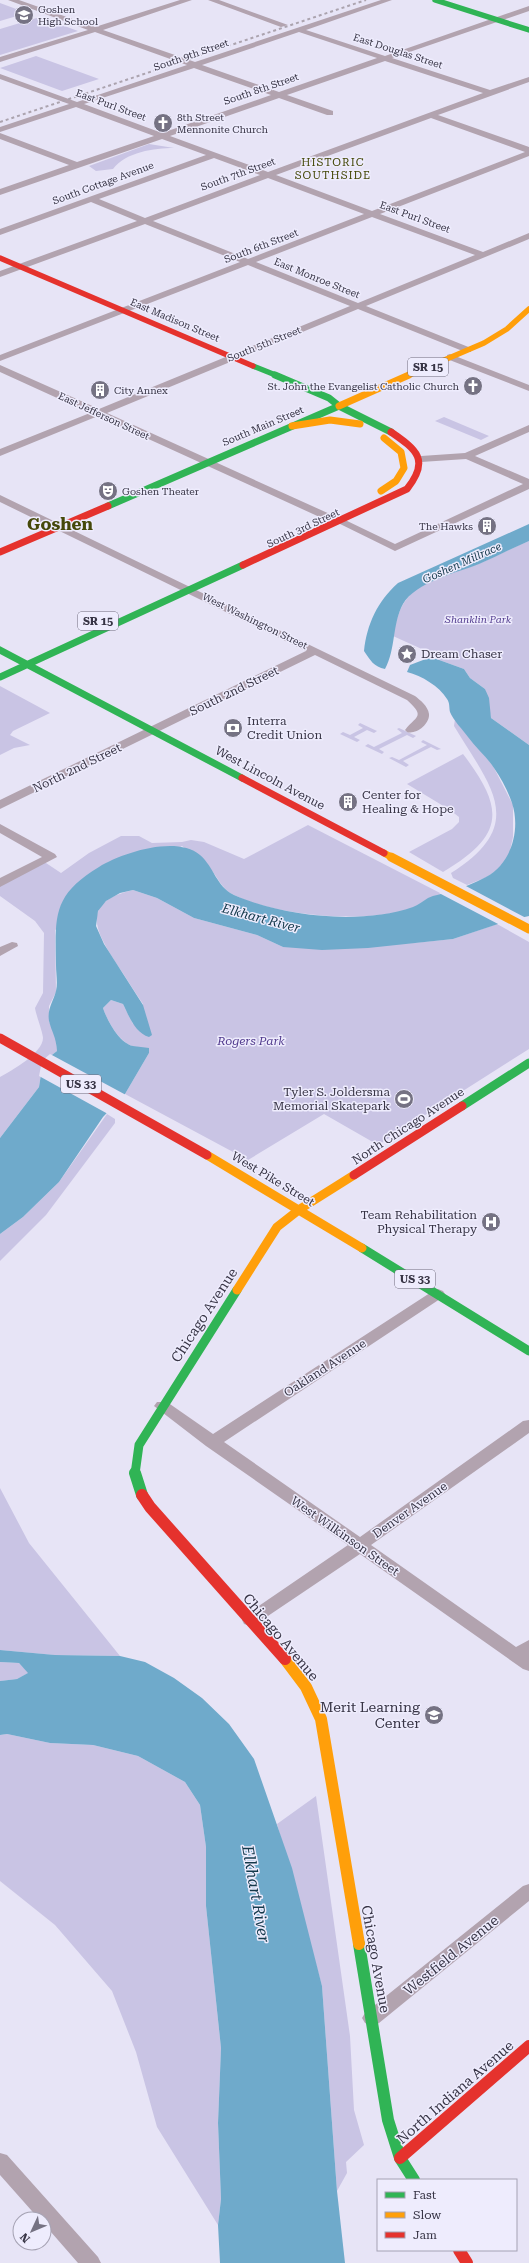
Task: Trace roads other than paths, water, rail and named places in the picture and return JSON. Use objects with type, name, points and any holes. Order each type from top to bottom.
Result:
[{"type":"main road","points":[[435,0],[529,30]]},
{"type":"main road","name":"East Madison Street","points":[[0,258],[329,398],[339,406]]},
{"type":"main road","name":"South Main Street","points":[[0,552],[468,350],[498,335],[529,309]]},
{"type":"main road","points":[[339,406],[355,412],[404,441],[415,450],[421,459]]},
{"type":"main road","name":"South 3rd Street","points":[[74,632],[328,517],[389,487],[396,481],[404,468],[404,459],[396,447],[346,416],[339,406]]},
{"type":"main road","points":[[292,426],[330,420],[360,424]]},
{"type":"main road","name":"South 3rd Street","points":[[28,665],[407,489],[419,474],[421,459]]},
{"type":"main road","name":"West Lincoln Avenue","points":[[0,650],[529,929]]},
{"type":"main road","points":[[2,665],[26,654]]},
{"type":"main road","name":"SR 15","points":[[0,677],[28,665]]},
{"type":"main road","name":"West Pike Street","points":[[0,1038],[300,1209],[529,1351]]},
{"type":"main road","name":"North Chicago Avenue","points":[[300,1209],[529,1063]]},
{"type":"main road","name":"Chicago Avenue","points":[[300,1209],[276,1227],[138,1444],[133,1463],[134,1479],[139,1492],[150,1507],[300,1676],[313,1696],[321,1719],[388,2120],[400,2158],[413,2179]]},
{"type":"main road","name":"North Indiana Avenue","points":[[400,2158],[529,2046]]},
{"type":"main road","points":[[460,2251],[468,2263]]},
{"type":"street","points":[[16,1],[28,0]]},
{"type":"street","points":[[0,60],[188,0]]},
{"type":"street","points":[[212,0],[284,25]]},
{"type":"street","name":"South 9th Street","points":[[0,130],[388,0]]},
{"type":"street","points":[[16,1],[330,113]]},
{"type":"street","name":"South 8th Street","points":[[0,192],[529,8]]},
{"type":"street","name":"East Douglas Street","points":[[299,30],[490,93]]},
{"type":"street","name":"East Purl Street","points":[[0,76],[484,254]]},
{"type":"street","name":"South 7th Street","points":[[0,274],[529,79]]},
{"type":"street","points":[[430,115],[529,150]]},
{"type":"street","points":[[0,136],[76,166]]},
{"type":"street","name":"South 6th Street","points":[[0,358],[529,153]]},
{"type":"street","name":"South Cottage Avenue","points":[[0,232],[214,155]]},
{"type":"street","name":"East Monroe Street","points":[[91,200],[468,350]]},
{"type":"street","name":"South 5th Street","points":[[0,453],[529,236]]},
{"type":"street","points":[[450,357],[529,388]]},
{"type":"street","name":"East Jefferson Street","points":[[0,368],[328,517]]},
{"type":"street","points":[[421,459],[467,456],[529,428]]},
{"type":"street","points":[[467,456],[529,484]]},
{"type":"street","points":[[339,521],[395,548],[529,484]]},
{"type":"street","name":"West Washington Street","points":[[0,498],[180,584],[416,702],[424,715],[423,720],[411,730]]},
{"type":"street","name":"South 2nd Street","points":[[154,730],[315,651]]},
{"type":"street","name":"North 2nd Street","points":[[0,805],[154,730]]},
{"type":"street","points":[[0,828],[51,857],[0,883]]},
{"type":"street","points":[[0,952],[12,946]]},
{"type":"street","name":"Oakland Avenue","points":[[212,1442],[438,1294]]},
{"type":"street","name":"West Wilkinson Street","points":[[162,1406],[359,1546],[525,1656]]},
{"type":"street","name":"Denver Avenue","points":[[250,1620],[359,1546],[529,1426]]},
{"type":"street","name":"Westfield Avenue","points":[[372,2018],[529,1891]]},
{"type":"street","points":[[0,2161],[91,2263]]},
{"type":"water","name":"Goshen Millrace","points":[[529,524],[529,541],[479,564],[437,579],[409,596],[403,604],[397,620],[391,653],[385,669],[378,667],[370,660],[364,651],[365,641],[374,614],[384,598],[398,583]]},
{"type":"water","name":"Elkhart River","points":[[431,657],[464,669],[470,678],[485,689],[489,698],[491,718],[529,745],[529,916],[507,921],[453,939],[368,948],[322,950],[283,947],[257,935],[194,918],[157,898],[133,890],[120,893],[106,901],[98,911],[96,926],[104,944],[143,1005],[152,1035],[149,1037],[144,1035],[136,1028],[123,1004],[111,1000],[103,1008],[107,1019],[118,1036],[133,1046],[149,1048],[149,1053],[125,1094],[103,1117],[59,1182],[23,1217],[0,1234],[0,1138],[39,1087],[43,1062],[57,1051],[49,1017],[57,988],[57,919],[65,897],[84,877],[99,867],[121,856],[149,848],[177,846],[190,849],[200,855],[209,865],[223,887],[234,895],[254,903],[276,909],[323,916],[347,917],[392,913],[413,907],[430,897],[459,889],[482,879],[495,871],[502,864],[508,855],[514,835],[515,824],[512,803],[494,768],[453,718],[448,701],[444,694],[430,682],[407,672],[410,665]]},
{"type":"water","name":"Elkhart River","points":[[0,1650],[55,1655],[120,1656],[145,1662],[174,1678],[202,1698],[229,1724],[254,1759],[292,1868],[322,1986],[337,2191],[345,2263],[220,2263],[218,2225],[221,2199],[218,2123],[221,2048],[206,1906],[206,1847],[200,1805],[185,1782],[138,1756],[93,1745],[50,1743],[7,1734],[0,1735],[0,1681],[17,1679],[28,1673],[19,1663],[0,1662]]},
{"type":"railway","points":[[0,122],[366,0]]},
{"type":"place","name":"Goshen High School","points":[[24,15]]},
{"type":"place","name":"8th Street Mennonite Church","points":[[163,123]]},
{"type":"place","name":"St. John the Evangelist Catholic Church","points":[[473,386]]},
{"type":"place","name":"City Annex","points":[[100,390]]},
{"type":"place","name":"Goshen Theater","points":[[108,491]]},
{"type":"place","name":"The Hawks","points":[[487,526]]},
{"type":"place","name":"Dream Chaser","points":[[407,654]]},
{"type":"place","name":"Interra Credit Union","points":[[233,728]]},
{"type":"place","name":"Center for Healing & Hope","points":[[348,802]]},
{"type":"place","name":"Tyler S. Joldersma Memorial Skatepark","points":[[404,1099]]},
{"type":"place","name":"Team Rehabilitation Physical Therapy","points":[[491,1222]]},
{"type":"place","name":"Merit Learning Center","points":[[434,1715]]},
{"type":"district","name":"HISTORIC SOUTHSIDE","points":[[333,168]]},
{"type":"district","name":"Goshen","points":[[60,524]]},
{"type":"park label","name":"Shanklin Park","points":[[478,619]]},
{"type":"park label","name":"Rogers Park","points":[[251,1041]]}]
